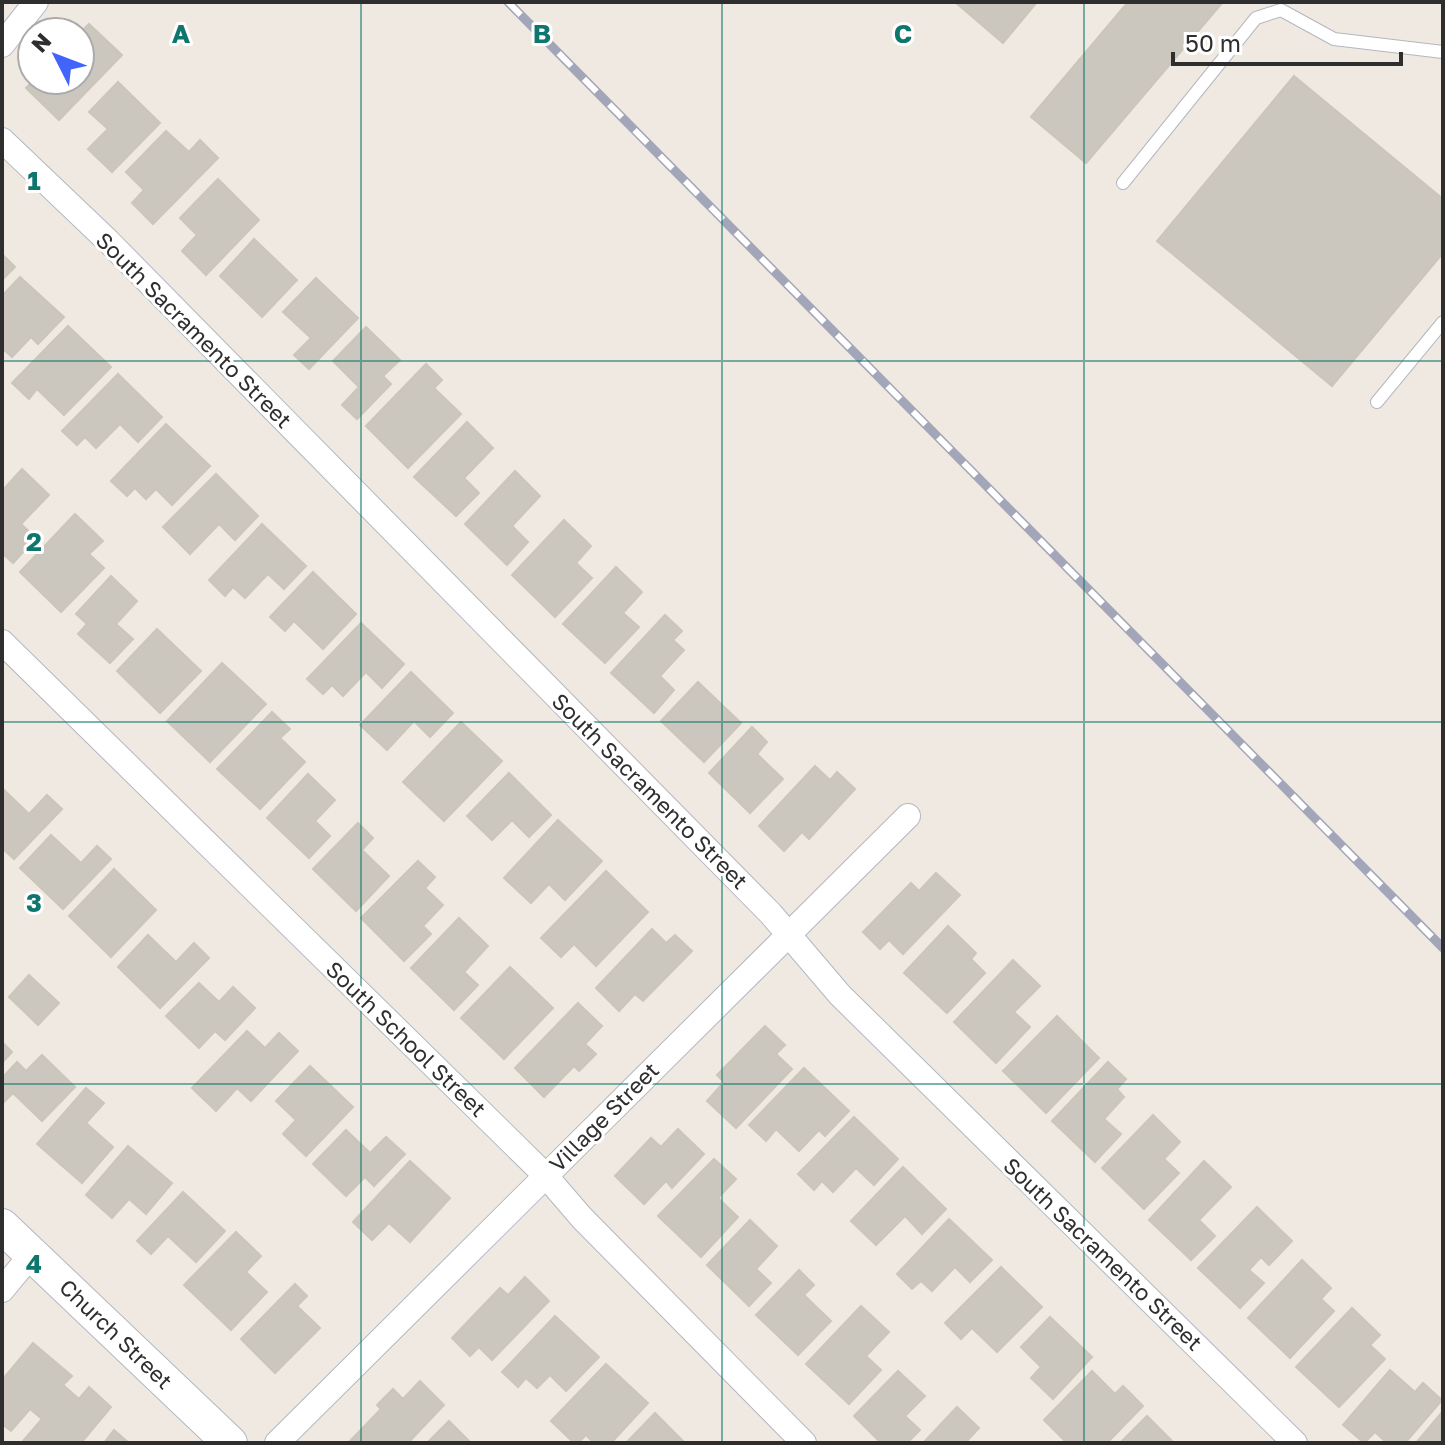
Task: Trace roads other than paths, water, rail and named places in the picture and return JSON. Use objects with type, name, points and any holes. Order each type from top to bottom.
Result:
[{"type":"street","points":[[2,45],[36,2]]},
{"type":"street","name":"South Sacramento Street","points":[[2,140],[130,264],[788,934],[840,995],[1295,1443]]},
{"type":"street","name":"South School Street","points":[[2,642],[545,1175],[582,1218],[804,1443]]},
{"type":"street","name":"Village Street","points":[[277,1443],[908,816]]},
{"type":"street","name":"Church Street","points":[[2,1226],[230,1443]]},
{"type":"street","points":[[2,1290],[32,1254]]},
{"type":"lane","points":[[1123,183],[1256,18],[1281,10],[1334,39],[1443,52]]},
{"type":"lane","points":[[1377,402],[1443,322]]},
{"type":"railway","points":[[508,2],[1443,948]]}]
